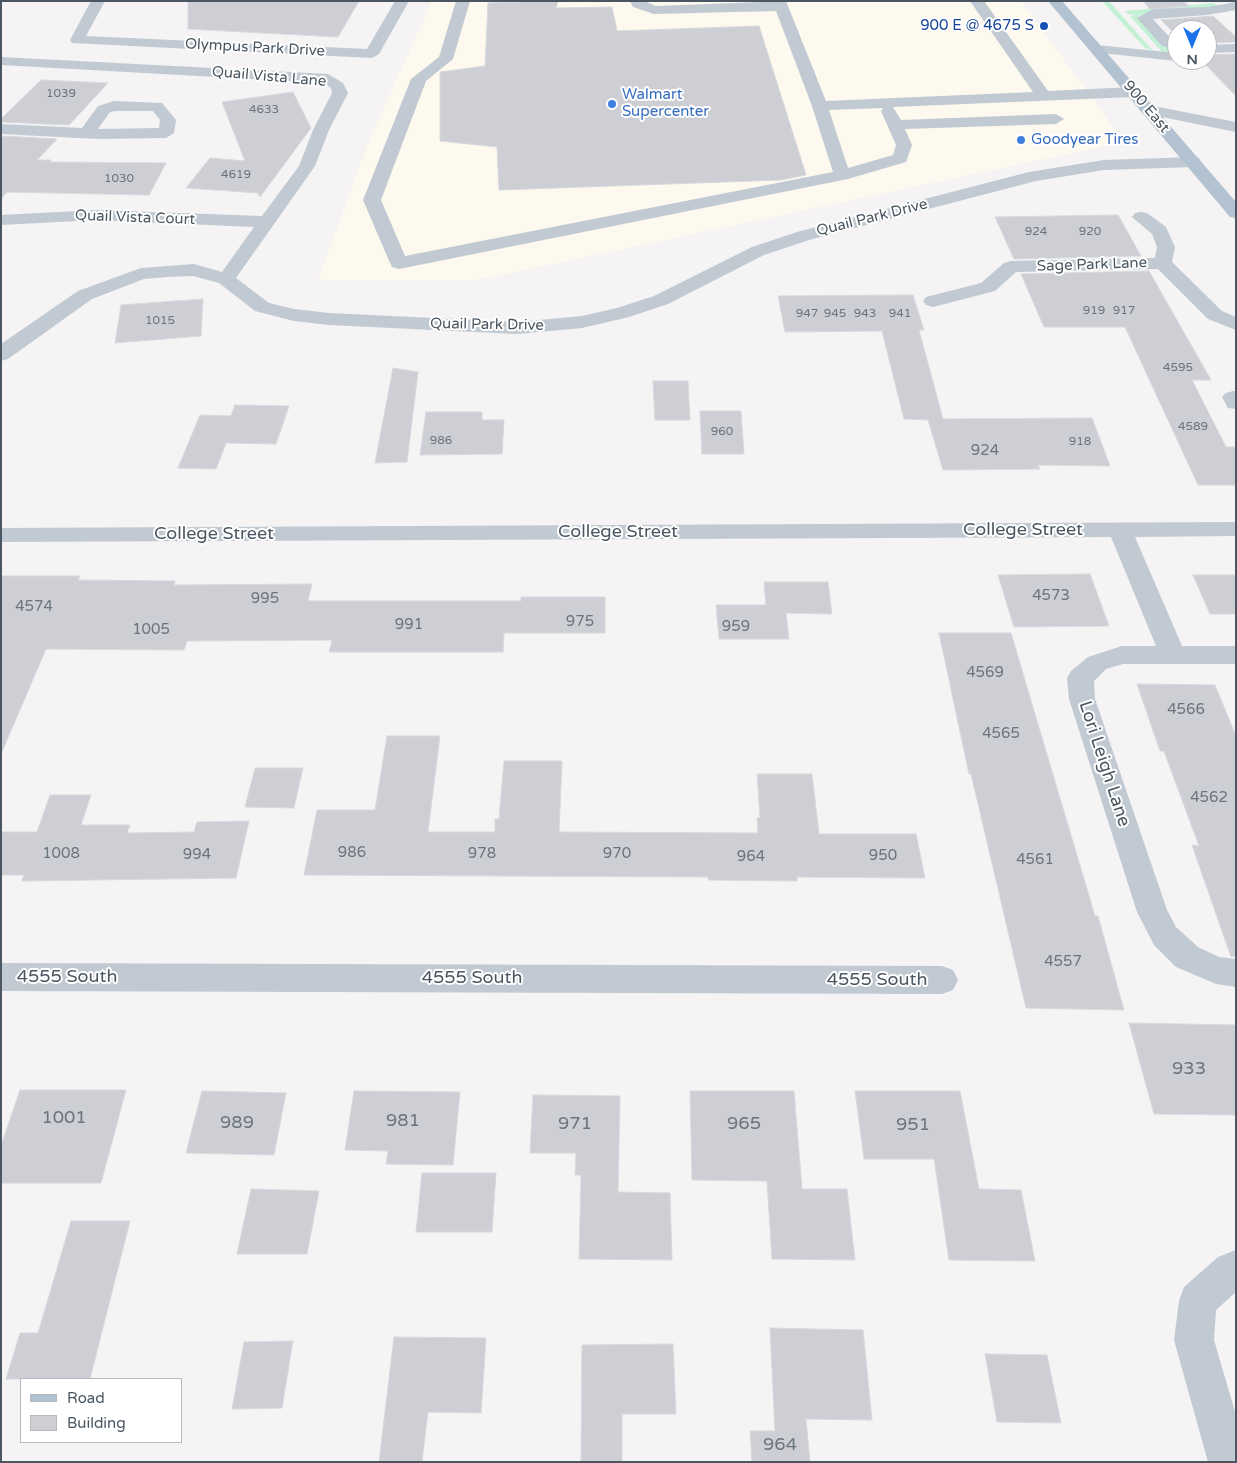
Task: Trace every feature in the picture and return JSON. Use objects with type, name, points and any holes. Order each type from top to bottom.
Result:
[{"type":"main road","name":"900 East","points":[[1056,1],[1236,213]]},
{"type":"street","name":"Olympus Park Drive","points":[[98,1],[77,40],[372,54],[402,1]]},
{"type":"street","points":[[464,1],[446,59],[419,79],[372,200],[399,263],[842,175],[900,158],[904,145],[885,103]]},
{"type":"street","points":[[637,1],[638,4],[654,10],[780,4],[820,106],[842,175]]},
{"type":"street","points":[[977,1],[1044,96]]},
{"type":"street","points":[[1167,43],[1144,18],[1153,13],[1207,11],[1233,5]]},
{"type":"street","points":[[1096,48],[1167,58]]},
{"type":"street","points":[[1217,49],[1236,48]]},
{"type":"street","points":[[1217,58],[1236,58]]},
{"type":"street","points":[[1115,70],[1167,61]]},
{"type":"street","name":"Quail Vista Lane","points":[[1,62],[328,79],[338,86],[340,93],[321,130],[306,166],[226,279]]},
{"type":"street","points":[[820,106],[1132,92]]},
{"type":"street","points":[[1148,110],[1236,127]]},
{"type":"street","points":[[895,125],[1056,119]]},
{"type":"street","points":[[1,129],[87,134]]},
{"type":"street","name":"Quail Park Drive","points":[[1,355],[85,295],[117,281],[141,274],[185,270],[194,270],[226,279],[262,306],[294,315],[403,323],[517,328],[553,326],[622,313],[661,300],[758,251],[803,236],[980,190],[1036,176],[1104,165],[1192,162]]},
{"type":"street","name":"Quail Vista Court","points":[[1,220],[96,215],[268,222]]},
{"type":"street","points":[[1141,217],[1160,231],[1166,247],[1163,263]]},
{"type":"street","name":"Sage Park Lane","points":[[933,301],[988,287],[1011,267],[1163,263],[1216,315],[1236,324]]},
{"type":"street","points":[[1120,529],[1173,656],[1236,655]]},
{"type":"street","name":"College Street","points":[[1,535],[1236,529]]},
{"type":"street","name":"Lori Leigh Lane","points":[[1173,656],[1122,656],[1097,663],[1080,678],[1082,699],[1152,912],[1165,936],[1187,957],[1216,970],[1236,973]]},
{"type":"street","name":"4555 South","points":[[1,977],[942,980]]},
{"type":"street","points":[[1229,1462],[1194,1340],[1198,1301],[1231,1270],[1236,1269]]},
{"type":"shaded area","points":[[432,1],[1021,1],[1124,142],[478,280],[318,280],[369,141]]},
{"type":"green space","points":[[1102,1],[1109,1],[1153,51],[1145,48]]},
{"type":"green space","points":[[1213,3],[1219,6],[1151,11],[1140,16],[1139,18],[1167,41],[1167,52],[1162,52],[1130,16],[1136,15],[1128,14],[1125,11]]},
{"type":"building","points":[[188,1],[359,1],[338,37],[188,29]]},
{"type":"building","name":"Walmart Supercenter","points":[[558,1],[556,8],[612,7],[617,31],[759,26],[806,175],[781,180],[499,190],[497,147],[440,141],[440,72],[485,66],[488,3]]},
{"type":"building","points":[[1143,1],[1183,1],[1189,6],[1150,9]]},
{"type":"building","points":[[1213,16],[1236,37],[1236,42],[1217,43],[1217,20],[1167,20],[1167,26],[1161,20]]},
{"type":"building","points":[[1236,54],[1236,96],[1211,70],[1217,70],[1217,55]]},
{"type":"building","points":[[41,80],[108,83],[69,125],[1,122],[1,119]]},
{"type":"building","points":[[293,92],[311,128],[260,197],[258,193],[186,188],[210,158],[245,161],[222,102]]},
{"type":"building","points":[[1,136],[57,139],[37,160],[51,160],[50,162],[166,163],[149,195],[7,192],[1,199]]},
{"type":"building","points":[[1118,215],[1141,256],[1014,259],[995,217]]},
{"type":"building","points":[[1149,271],[1211,380],[1192,380],[1226,447],[1236,447],[1236,485],[1198,485],[1125,327],[1044,327],[1021,274]]},
{"type":"building","points":[[913,295],[924,330],[919,330],[943,419],[1092,418],[1110,466],[1038,465],[1040,469],[943,470],[928,420],[904,419],[882,331],[785,332],[778,296]]},
{"type":"building","points":[[203,299],[201,336],[115,343],[121,305]]},
{"type":"building","points":[[393,368],[418,372],[407,462],[375,463]]},
{"type":"building","points":[[653,381],[688,381],[690,420],[655,420]]},
{"type":"building","points":[[235,405],[289,406],[276,444],[226,443],[216,469],[178,468],[200,415],[231,416]]},
{"type":"building","points":[[700,411],[741,411],[744,454],[702,454]]},
{"type":"building","points":[[426,412],[482,412],[482,420],[504,420],[502,454],[420,455]]},
{"type":"building","points":[[1090,574],[1109,626],[1014,627],[998,575]]},
{"type":"building","points":[[1193,575],[1236,575],[1236,614],[1210,614]]},
{"type":"building","points":[[1,576],[80,576],[78,580],[175,581],[174,585],[312,584],[308,601],[521,601],[521,597],[605,597],[605,633],[504,633],[503,652],[329,652],[332,640],[187,641],[184,650],[46,649],[1,754]]},
{"type":"building","points":[[764,582],[828,582],[832,614],[786,613],[789,639],[719,639],[716,605],[766,605]]},
{"type":"building","points":[[939,633],[1011,633],[1095,916],[1098,916],[1124,1010],[1026,1008],[971,774],[969,774]]},
{"type":"building","points":[[1137,684],[1215,685],[1236,736],[1236,956],[1231,957],[1192,845],[1199,846],[1164,751],[1160,751]]},
{"type":"building","points":[[387,736],[440,736],[428,832],[495,832],[495,819],[499,819],[504,761],[562,761],[559,832],[758,833],[757,818],[760,818],[757,774],[812,774],[819,834],[916,834],[925,878],[797,877],[797,881],[708,880],[708,877],[304,875],[317,810],[375,810]]},
{"type":"building","points":[[255,768],[303,768],[294,808],[245,807]]},
{"type":"building","points":[[50,795],[91,795],[81,825],[130,825],[127,833],[194,832],[197,822],[249,821],[236,878],[22,881],[24,875],[1,875],[1,832],[37,832]]},
{"type":"building","points":[[1129,1023],[1236,1025],[1236,1115],[1154,1114]]},
{"type":"building","points":[[20,1090],[126,1090],[101,1183],[1,1183],[1,1146]]},
{"type":"building","points":[[202,1091],[286,1093],[274,1155],[186,1153]]},
{"type":"building","points":[[354,1091],[460,1092],[453,1165],[386,1164],[388,1151],[345,1150]]},
{"type":"building","points":[[690,1091],[794,1091],[802,1189],[847,1189],[855,1260],[772,1259],[767,1181],[692,1180]]},
{"type":"building","points":[[855,1091],[960,1091],[979,1189],[1021,1190],[1035,1261],[949,1260],[934,1159],[864,1159]]},
{"type":"building","points":[[533,1095],[620,1096],[618,1192],[670,1193],[672,1260],[579,1259],[581,1175],[575,1175],[576,1153],[530,1153]]},
{"type":"building","points":[[422,1173],[496,1173],[492,1232],[416,1232]]},
{"type":"building","points":[[251,1189],[319,1191],[307,1254],[237,1254]]},
{"type":"building","points":[[71,1221],[130,1221],[90,1378],[6,1379],[20,1333],[38,1333]]},
{"type":"building","points":[[770,1328],[863,1330],[872,1420],[806,1419],[810,1462],[752,1462],[750,1431],[775,1431]]},
{"type":"building","points":[[394,1337],[486,1338],[481,1413],[428,1412],[422,1462],[379,1462]]},
{"type":"building","points":[[293,1341],[282,1408],[232,1409],[244,1342]]},
{"type":"building","points":[[673,1344],[676,1414],[622,1414],[622,1462],[581,1462],[582,1345]]},
{"type":"building","points":[[985,1354],[1047,1355],[1061,1423],[997,1422]]},
{"type":"place","name":"900 E @ 4675 S","points":[[1044,26]]},
{"type":"place","name":"Walmart Supercenter","points":[[612,104]]},
{"type":"place","name":"Goodyear Tires","points":[[1021,140]]}]
